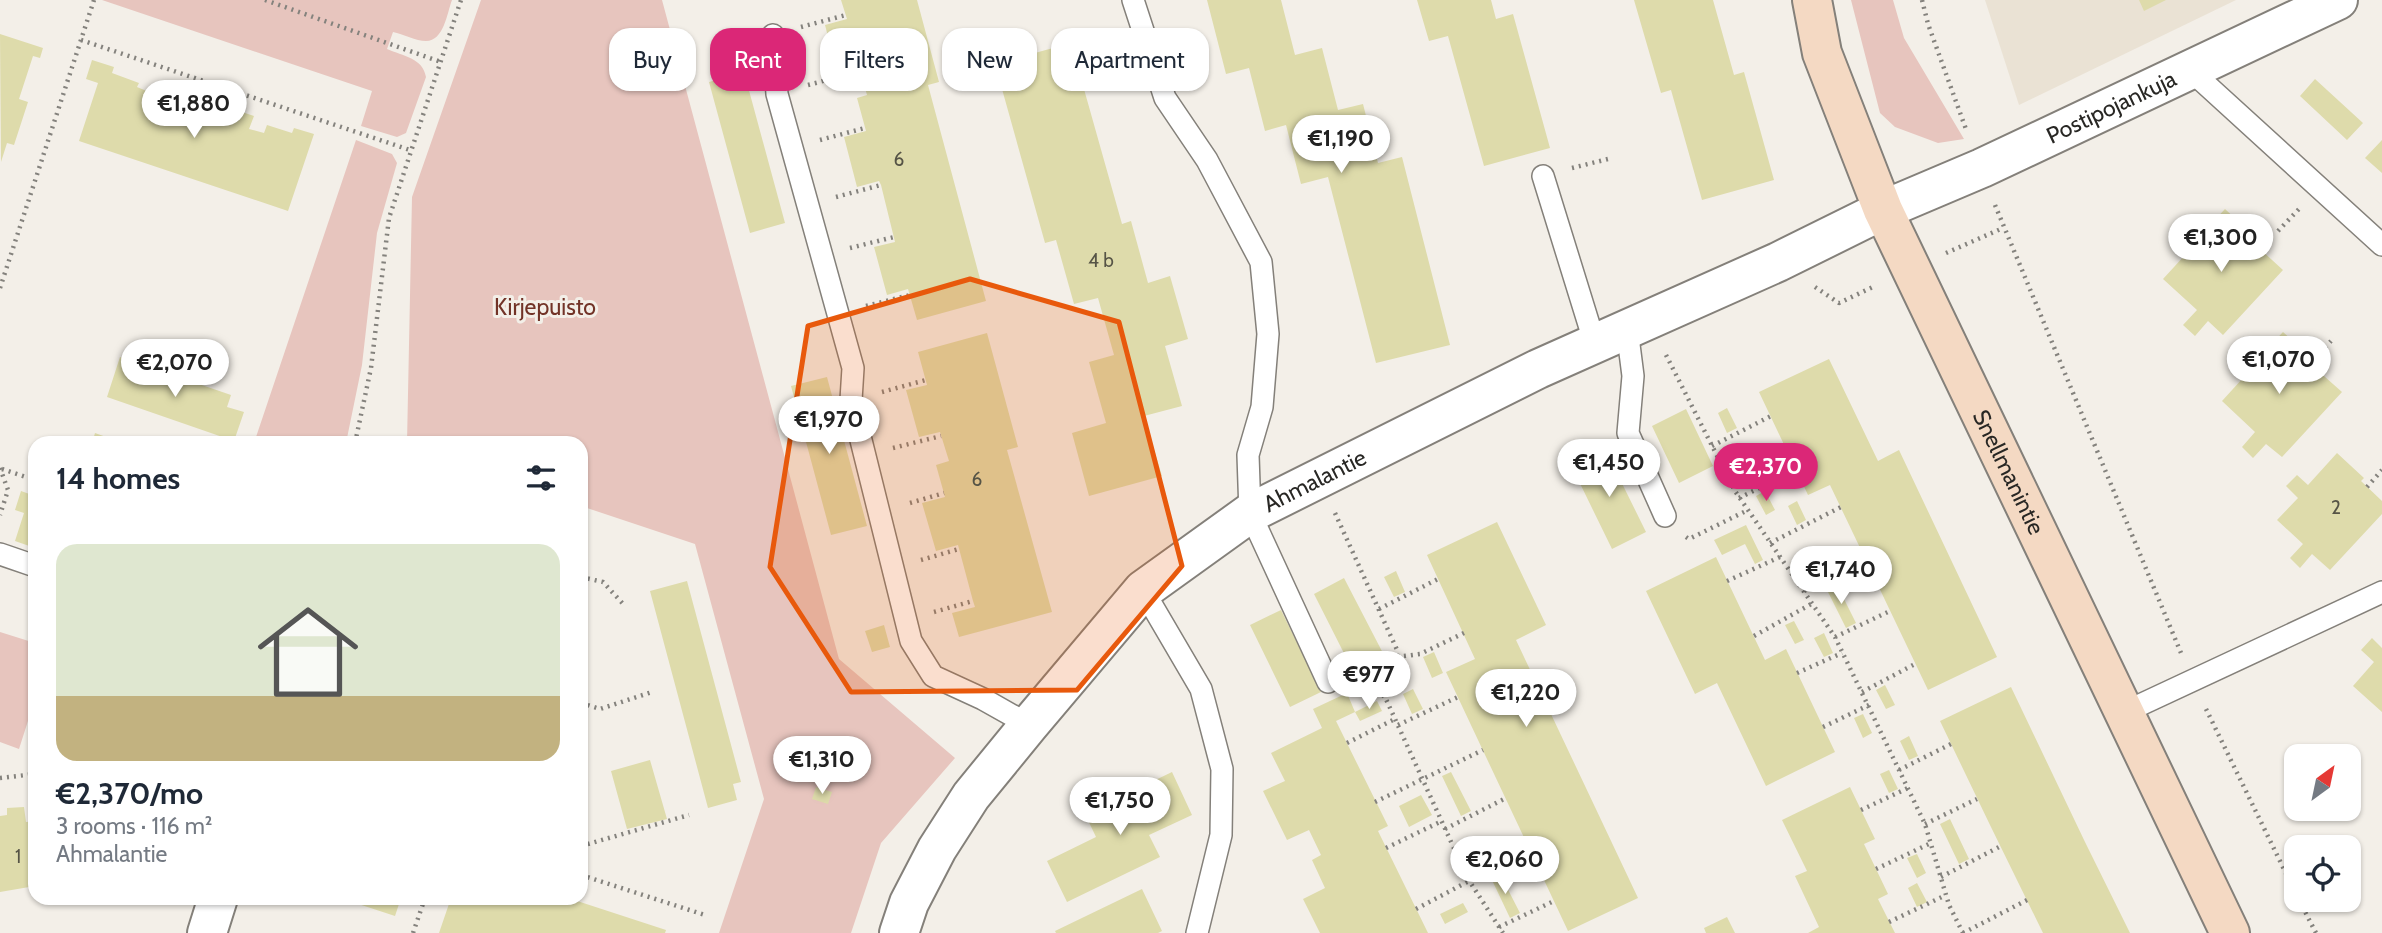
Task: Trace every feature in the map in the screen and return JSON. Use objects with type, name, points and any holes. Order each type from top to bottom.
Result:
[{"type":"street","name":"Snellmanintie","points":[[1812,0],[1822,53],[1883,210],[2231,933]]},
{"type":"street","name":"Postipojankuja","points":[[1883,210],[1982,169],[2338,0]]},
{"type":"street","name":"Ahmalantie","points":[[899,933],[909,903],[937,849],[971,796],[1143,590],[1250,513],[1318,477],[1538,369],[1778,262],[1883,210]]},
{"type":"street","points":[[207,933],[216,905]]},
{"type":"lane","points":[[1133,0],[1165,98],[1207,160],[1261,262],[1268,334],[1262,407],[1248,455],[1250,513],[1328,682]]},
{"type":"lane","points":[[2189,69],[2382,245]]},
{"type":"lane","points":[[777,91],[853,368],[851,400],[911,641],[933,676],[983,699],[1029,725]]},
{"type":"lane","points":[[1542,176],[1624,331],[1633,376],[1628,433],[1665,516]]},
{"type":"lane","points":[[0,555],[28,564]]},
{"type":"lane","points":[[1143,590],[1201,689],[1222,769],[1221,835],[1197,933]]},
{"type":"lane","points":[[2125,712],[2382,592]]},
{"type":"path","points":[[0,288],[94,0]]},
{"type":"path","points":[[265,0],[441,62]]},
{"type":"path","points":[[356,436],[370,368],[389,218],[461,0]]},
{"type":"path","points":[[1922,0],[1928,24],[2003,228],[2192,680],[2284,869]]},
{"type":"path","points":[[799,28],[846,15]]},
{"type":"path","points":[[81,40],[410,150]]},
{"type":"path","points":[[777,94],[820,82]]},
{"type":"path","points":[[792,148],[865,128]]},
{"type":"path","points":[[808,204],[881,185]]},
{"type":"path","points":[[2253,242],[2269,224]]},
{"type":"path","points":[[822,256],[894,237]]},
{"type":"path","points":[[838,314],[910,295]]},
{"type":"path","points":[[1624,331],[1712,446],[1739,498],[1835,637],[1925,824],[1946,895],[1963,933],[2027,900]]},
{"type":"path","points":[[2311,363],[2331,341]]},
{"type":"path","points":[[851,400],[926,380]]},
{"type":"path","points":[[1712,446],[1771,416]]},
{"type":"path","points":[[865,456],[941,436]]},
{"type":"path","points":[[0,469],[28,478]]},
{"type":"path","points":[[0,469],[8,490],[0,515]]},
{"type":"path","points":[[1739,498],[1796,470]]},
{"type":"path","points":[[2367,487],[2382,471]]},
{"type":"path","points":[[1318,477],[1398,652],[1385,697],[1469,881],[1503,933]]},
{"type":"path","points":[[1770,543],[1841,507]]},
{"type":"path","points":[[1665,516],[1689,539],[1748,510]]},
{"type":"path","points":[[1727,581],[1780,557]]},
{"type":"path","points":[[1804,591],[1867,562]]},
{"type":"path","points":[[588,579],[603,582],[625,606]]},
{"type":"path","points":[[1379,609],[1438,579]]},
{"type":"path","points":[[906,620],[973,601]]},
{"type":"path","points":[[1754,636],[1813,603]]},
{"type":"path","points":[[1835,637],[1890,611]]},
{"type":"path","points":[[1397,657],[1420,654],[1464,633]]},
{"type":"path","points":[[1797,673],[1842,653]]},
{"type":"path","points":[[1862,692],[1915,664]]},
{"type":"path","points":[[588,705],[600,709],[652,692]]},
{"type":"path","points":[[1398,725],[1458,697]]},
{"type":"path","points":[[1823,727],[1868,705]]},
{"type":"path","points":[[1347,743],[1395,719]]},
{"type":"path","points":[[1899,770],[1951,744]]},
{"type":"path","points":[[1375,802],[1483,750]]},
{"type":"path","points":[[0,778],[28,775]]},
{"type":"path","points":[[1861,810],[1908,788]]},
{"type":"path","points":[[1445,829],[1506,798]]},
{"type":"path","points":[[1925,824],[1978,799]]},
{"type":"path","points":[[588,844],[689,815]]},
{"type":"path","points":[[1386,848],[1442,821]]},
{"type":"path","points":[[1876,869],[1931,843]]},
{"type":"path","points":[[1941,877],[2001,846]]},
{"type":"path","points":[[1416,909],[1531,853]]},
{"type":"path","points":[[588,877],[705,915]]},
{"type":"path","points":[[1889,922],[1946,895]]},
{"type":"path","points":[[1499,927],[1554,901]]},
{"type":"path","points":[[413,933],[423,905]]},
{"type":"path","points":[[2305,912],[2316,933]]},
{"type":"highlighted area","points":[[970,279],[1119,322],[1182,566],[1077,690],[851,692],[770,567],[808,326]]},
{"type":"shaded area","points":[[1985,0],[2236,0],[2019,105]]},
{"type":"green space","points":[[102,0],[452,0],[441,31],[432,40],[422,41],[393,32],[387,49],[417,62],[426,77],[406,133],[397,137],[361,126],[372,91]]},
{"type":"green space","name":"Kirjepuisto","points":[[481,0],[662,0],[670,28],[609,28],[609,91],[686,91],[839,659],[955,758],[881,843],[851,933],[719,933],[764,799],[695,544],[588,508],[588,436],[407,436],[412,197]]},
{"type":"green space","points":[[1851,0],[1893,0],[1904,38],[1964,139],[1938,143],[1895,127],[1880,113]]},
{"type":"green space","points":[[356,140],[392,154],[397,163],[377,233],[362,365],[347,436],[256,436]]},
{"type":"green space","points":[[0,632],[28,641],[28,721],[19,749],[0,742]]},
{"type":"building","points":[[841,0],[917,0],[925,28],[826,28],[825,25],[847,19]]},
{"type":"building","points":[[1207,0],[1281,0],[1295,55],[1322,48],[1338,110],[1363,104],[1378,163],[1402,157],[1450,345],[1376,363],[1328,177],[1301,184],[1286,125],[1265,131],[1249,68],[1226,74]]},
{"type":"building","points":[[1417,0],[1491,0],[1496,19],[1513,14],[1550,148],[1484,166],[1448,36],[1429,41]]},
{"type":"building","points":[[1634,0],[1713,0],[1734,75],[1744,72],[1774,180],[1702,200],[1671,90],[1661,93]]},
{"type":"building","points":[[2139,0],[2166,0],[2144,11]]},
{"type":"building","points":[[0,34],[43,48],[40,58],[33,56],[19,99],[28,102],[14,145],[7,143],[1,162]]},
{"type":"building","points":[[928,41],[939,82],[928,85]]},
{"type":"building","points":[[1051,49],[1051,91],[1085,91],[1122,224],[1131,221],[1148,283],[1170,276],[1188,339],[1165,346],[1182,406],[1144,416],[1162,476],[1089,496],[1072,433],[1106,423],[1089,362],[1114,355],[1098,298],[1074,304],[1056,240],[1045,243],[1003,91],[1037,91],[1037,52]]},
{"type":"building","points":[[92,60],[114,67],[112,73],[139,83],[137,87],[149,92],[151,87],[185,98],[183,106],[217,117],[220,111],[240,118],[242,112],[254,116],[249,129],[264,133],[267,125],[292,133],[294,128],[314,134],[288,211],[79,141],[98,83],[86,79]]},
{"type":"building","points":[[2315,79],[2363,123],[2347,140],[2300,96]]},
{"type":"building","points":[[928,85],[986,301],[917,320],[908,289],[887,295],[874,247],[895,242],[881,185],[879,181],[857,187],[844,137],[866,131],[857,98],[867,95],[866,91],[928,91]]},
{"type":"building","points":[[711,91],[749,91],[785,223],[750,233]]},
{"type":"building","points":[[2382,140],[2382,173],[2365,158]]},
{"type":"building","points":[[2225,209],[2253,235],[2249,239],[2283,270],[2223,335],[2208,321],[2195,336],[2183,325],[2197,310],[2163,279],[2185,255],[2171,243],[2182,231],[2194,242]]},
{"type":"building","points":[[2283,332],[2311,357],[2307,361],[2342,392],[2282,457],[2266,444],[2253,458],[2242,447],[2255,432],[2222,401],[2243,378],[2229,365],[2241,353],[2253,364]]},
{"type":"building","points":[[987,333],[1018,447],[1007,450],[1052,612],[959,637],[952,613],[975,607],[958,545],[936,551],[922,503],[945,497],[936,465],[949,461],[940,432],[919,437],[906,390],[927,385],[918,352]]},
{"type":"building","points":[[120,357],[231,395],[227,407],[244,412],[236,436],[220,436],[107,397]]},
{"type":"building","points":[[1829,359],[1878,461],[1899,450],[1997,657],[1928,690],[1830,485],[1808,495],[1759,392]]},
{"type":"building","points":[[827,377],[867,526],[831,535],[791,386]]},
{"type":"building","points":[[1727,408],[1737,428],[1727,433],[1718,413]]},
{"type":"building","points":[[1686,409],[1713,466],[1679,483],[1652,426]]},
{"type":"building","points":[[1605,449],[1646,532],[1612,549],[1571,465]]},
{"type":"building","points":[[2337,453],[2364,478],[2361,481],[2382,501],[2382,514],[2330,570],[2312,554],[2300,568],[2290,558],[2303,544],[2277,520],[2298,498],[2286,486],[2297,475],[2308,485]]},
{"type":"building","points":[[21,491],[28,494],[28,546],[15,541],[24,513],[15,510]]},
{"type":"building","points":[[1765,491],[1775,510],[1766,515],[1756,496]]},
{"type":"building","points":[[1797,501],[1806,520],[1797,525],[1788,506]]},
{"type":"building","points":[[1497,522],[1546,625],[1516,640],[1638,898],[1568,931],[1446,672],[1475,659],[1427,555]]},
{"type":"building","points":[[1746,525],[1763,560],[1755,564],[1745,544],[1722,555],[1714,540]]},
{"type":"building","points":[[1716,557],[1765,660],[1786,649],[1835,752],[1766,786],[1717,683],[1695,694],[1646,591]]},
{"type":"building","points":[[1396,571],[1405,592],[1394,597],[1384,577]]},
{"type":"building","points":[[1344,578],[1386,659],[1355,675],[1314,594]]},
{"type":"building","points":[[687,581],[741,782],[733,784],[737,800],[708,808],[650,591]]},
{"type":"building","points":[[1836,583],[1856,623],[1846,628],[1826,588]]},
{"type":"building","points":[[1281,610],[1321,692],[1290,707],[1250,625]]},
{"type":"building","points":[[1794,621],[1804,640],[1795,644],[1785,625]]},
{"type":"building","points":[[884,625],[890,647],[872,652],[865,631]]},
{"type":"building","points":[[1824,633],[1833,653],[1824,657],[1814,638]]},
{"type":"building","points":[[2372,638],[2382,648],[2382,712],[2353,686],[2374,662],[2361,650]]},
{"type":"building","points":[[1434,652],[1443,673],[1432,678],[1423,657]]},
{"type":"building","points":[[1885,685],[1895,705],[1886,709],[1876,690]]},
{"type":"building","points":[[2011,687],[2130,933],[2043,933],[1990,825],[1940,721]]},
{"type":"building","points":[[1413,689],[1423,709],[1412,714],[1403,694]]},
{"type":"building","points":[[1347,693],[1355,712],[1336,721],[1388,826],[1378,831],[1428,933],[1320,933],[1303,899],[1325,888],[1312,860],[1321,855],[1309,830],[1287,840],[1263,791],[1285,781],[1271,753],[1322,728],[1313,709]]},
{"type":"building","points":[[1377,701],[1382,711],[1360,721],[1355,712]]},
{"type":"building","points":[[1863,714],[1872,733],[1863,738],[1854,718]]},
{"type":"building","points":[[1909,736],[1918,756],[1909,760],[1900,741]]},
{"type":"building","points":[[650,760],[667,819],[627,829],[611,771]]},
{"type":"building","points":[[1889,770],[1898,789],[1889,793],[1880,774]]},
{"type":"building","points":[[1172,772],[1192,815],[1149,835],[1160,857],[1067,902],[1047,861],[1096,837],[1085,814]]},
{"type":"building","points":[[1451,772],[1471,811],[1461,816],[1442,776]]},
{"type":"building","points":[[816,787],[832,792],[828,804],[812,799]]},
{"type":"building","points":[[1850,787],[1875,839],[1864,844],[1888,894],[1878,899],[1895,933],[1808,933],[1819,927],[1795,876],[1807,871],[1782,820]]},
{"type":"building","points":[[1421,795],[1432,815],[1409,827],[1399,806]]},
{"type":"building","points":[[24,807],[28,822],[28,887],[0,892],[0,816],[7,815],[7,808]]},
{"type":"building","points":[[1950,819],[1969,859],[1959,864],[1940,824]]},
{"type":"building","points":[[1917,854],[1926,873],[1917,878],[1907,858]]},
{"type":"building","points":[[1500,874],[1520,913],[1510,918],[1491,878]]},
{"type":"building","points":[[1917,883],[1927,902],[1917,907],[1908,888]]},
{"type":"building","points":[[1142,889],[1162,931],[1158,933],[1055,931]]},
{"type":"building","points":[[1463,903],[1468,912],[1445,924],[1440,914]]},
{"type":"building","points":[[361,905],[399,905],[395,916]]},
{"type":"building","points":[[449,905],[588,905],[666,930],[665,933],[439,933]]},
{"type":"building","points":[[1727,917],[1735,933],[1706,933],[1704,928]]}]
